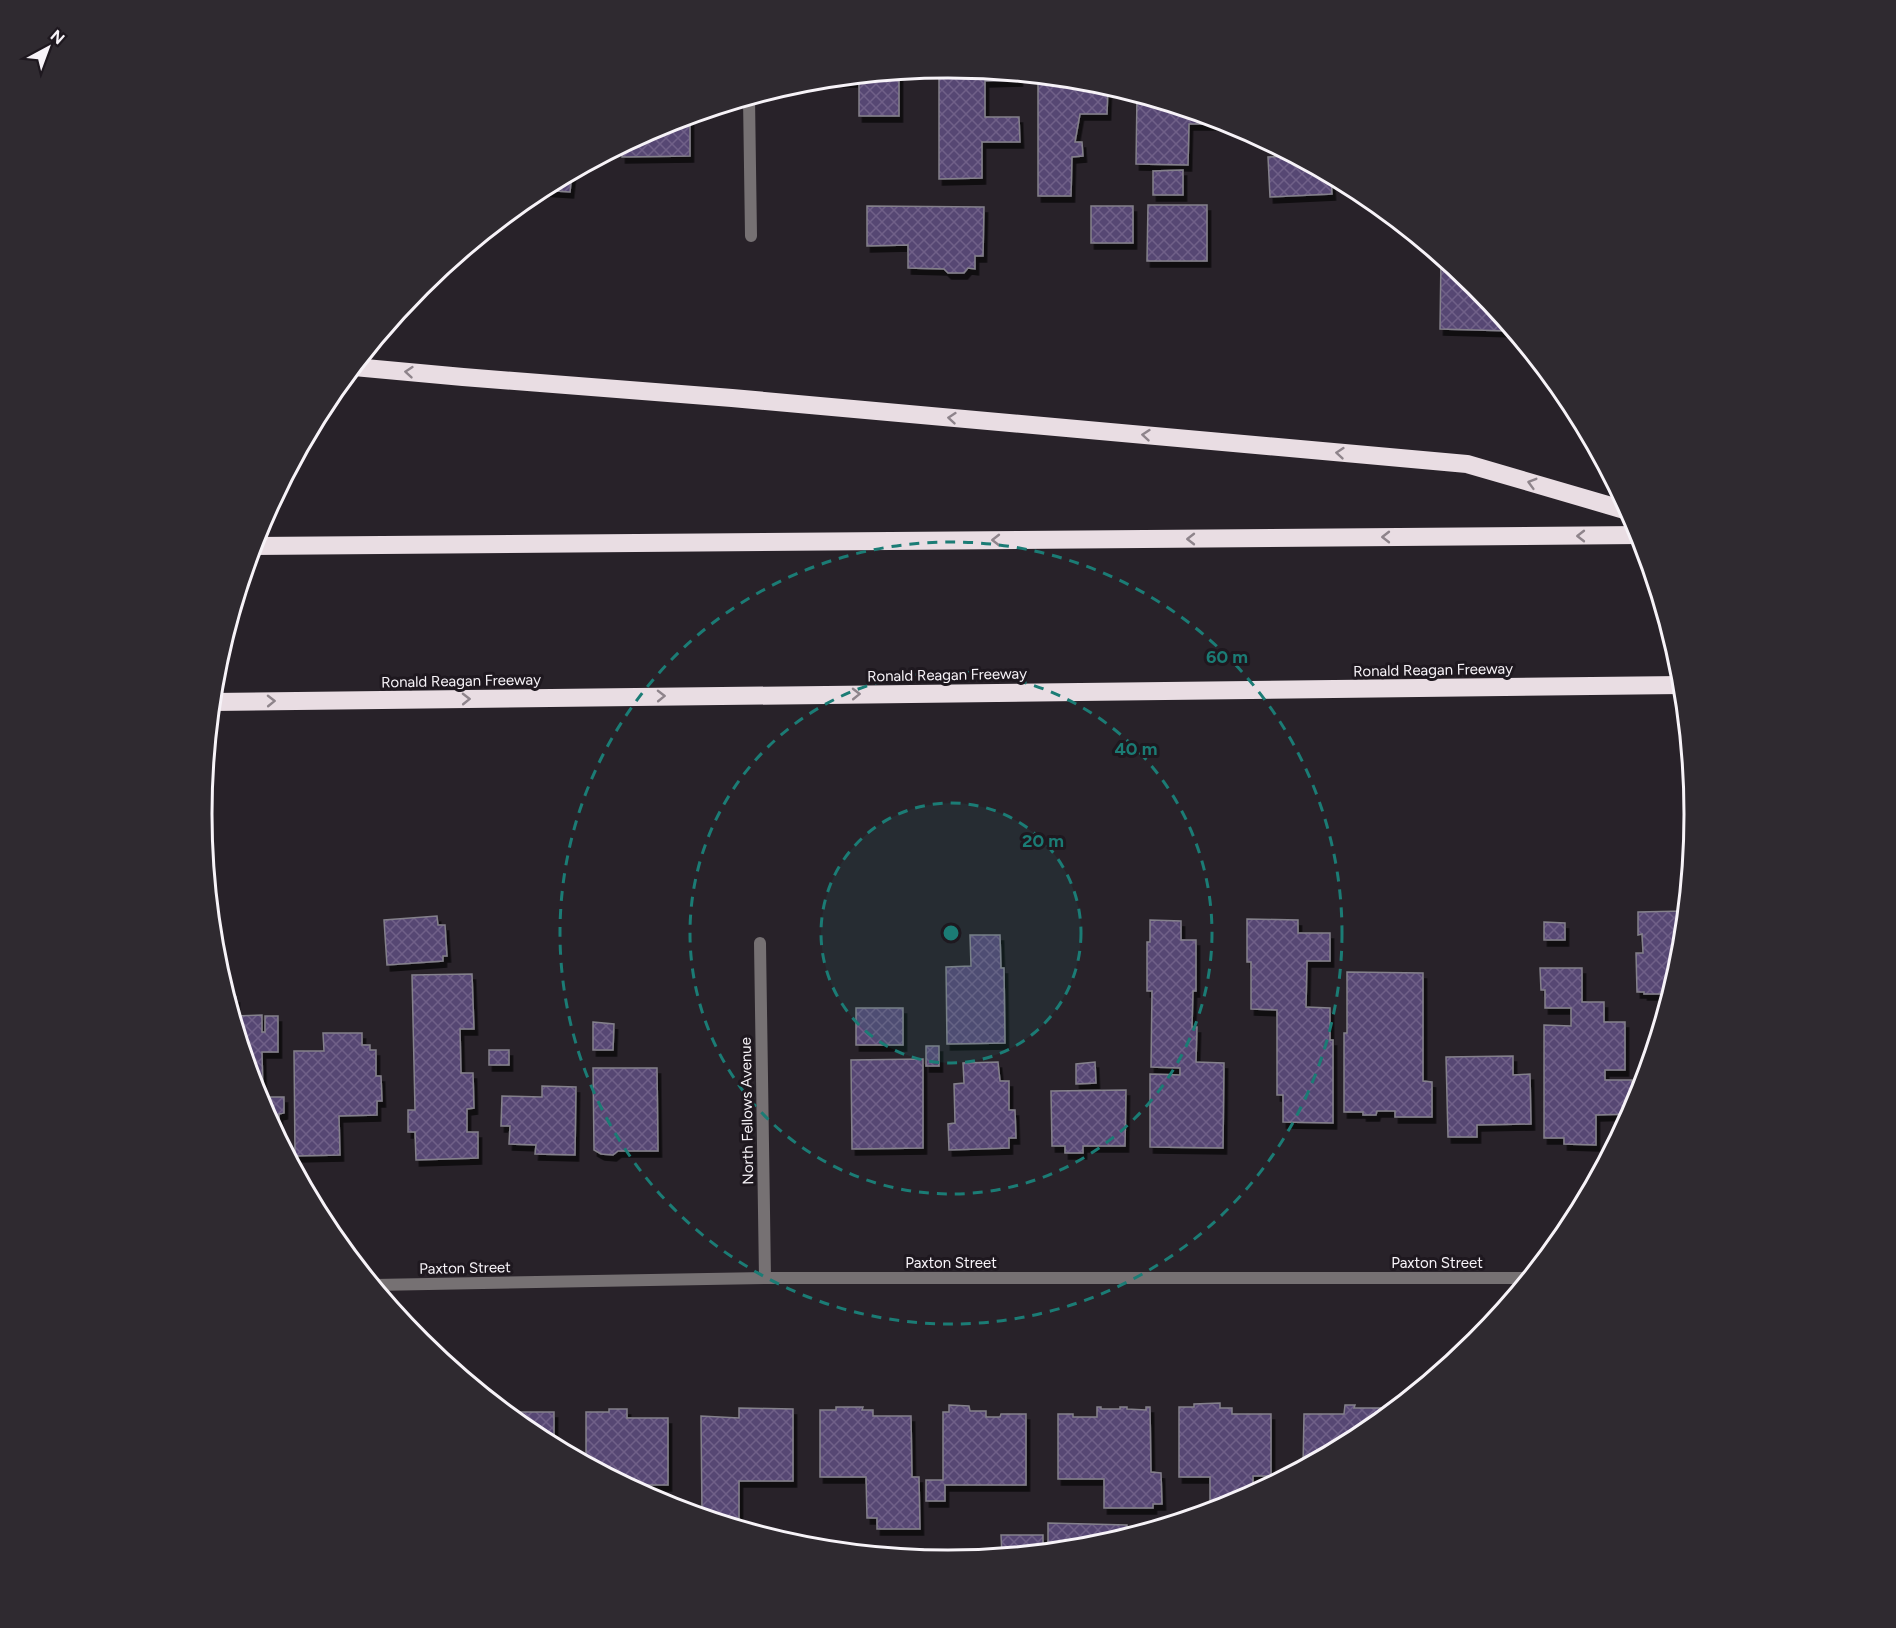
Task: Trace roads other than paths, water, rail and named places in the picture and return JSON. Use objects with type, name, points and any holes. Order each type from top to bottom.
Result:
[{"type":"highway","points":[[363,368],[732,398],[1467,464],[1617,508]]},
{"type":"highway","points":[[263,546],[1629,535]]},
{"type":"highway","name":"Ronald Reagan Freeway","points":[[221,702],[1673,685]]},
{"type":"street","points":[[749,106],[751,236]]},
{"type":"street","name":"North Fellows Avenue","points":[[760,943],[765,1278]]},
{"type":"street","name":"Paxton Street","points":[[383,1285],[765,1278],[1519,1278]]}]
